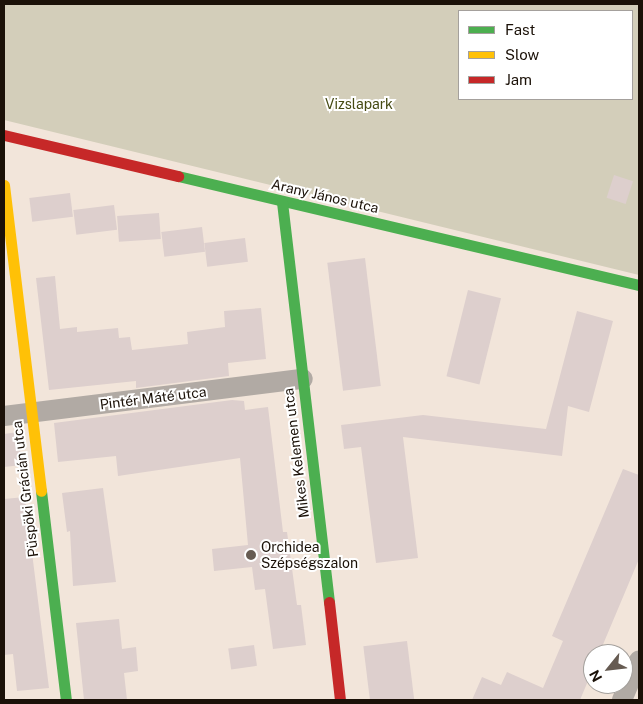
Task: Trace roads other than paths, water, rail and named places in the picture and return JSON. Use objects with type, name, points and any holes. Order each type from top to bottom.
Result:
[{"type":"street","name":"Arany János utca","points":[[4,136],[639,286]]},
{"type":"street","name":"Püspöki Grácián utca","points":[[4,185],[66,700]]},
{"type":"street","name":"Mikes Kelemen utca","points":[[282,202],[340,700]]},
{"type":"street","name":"Pintér Máté utca","points":[[4,416],[303,379]]},
{"type":"street","points":[[622,700],[639,660]]},
{"type":"place","name":"Orchidea Szépségszalon","points":[[251,555]]},
{"type":"park label","name":"Vizslapark","points":[[359,104]]}]
